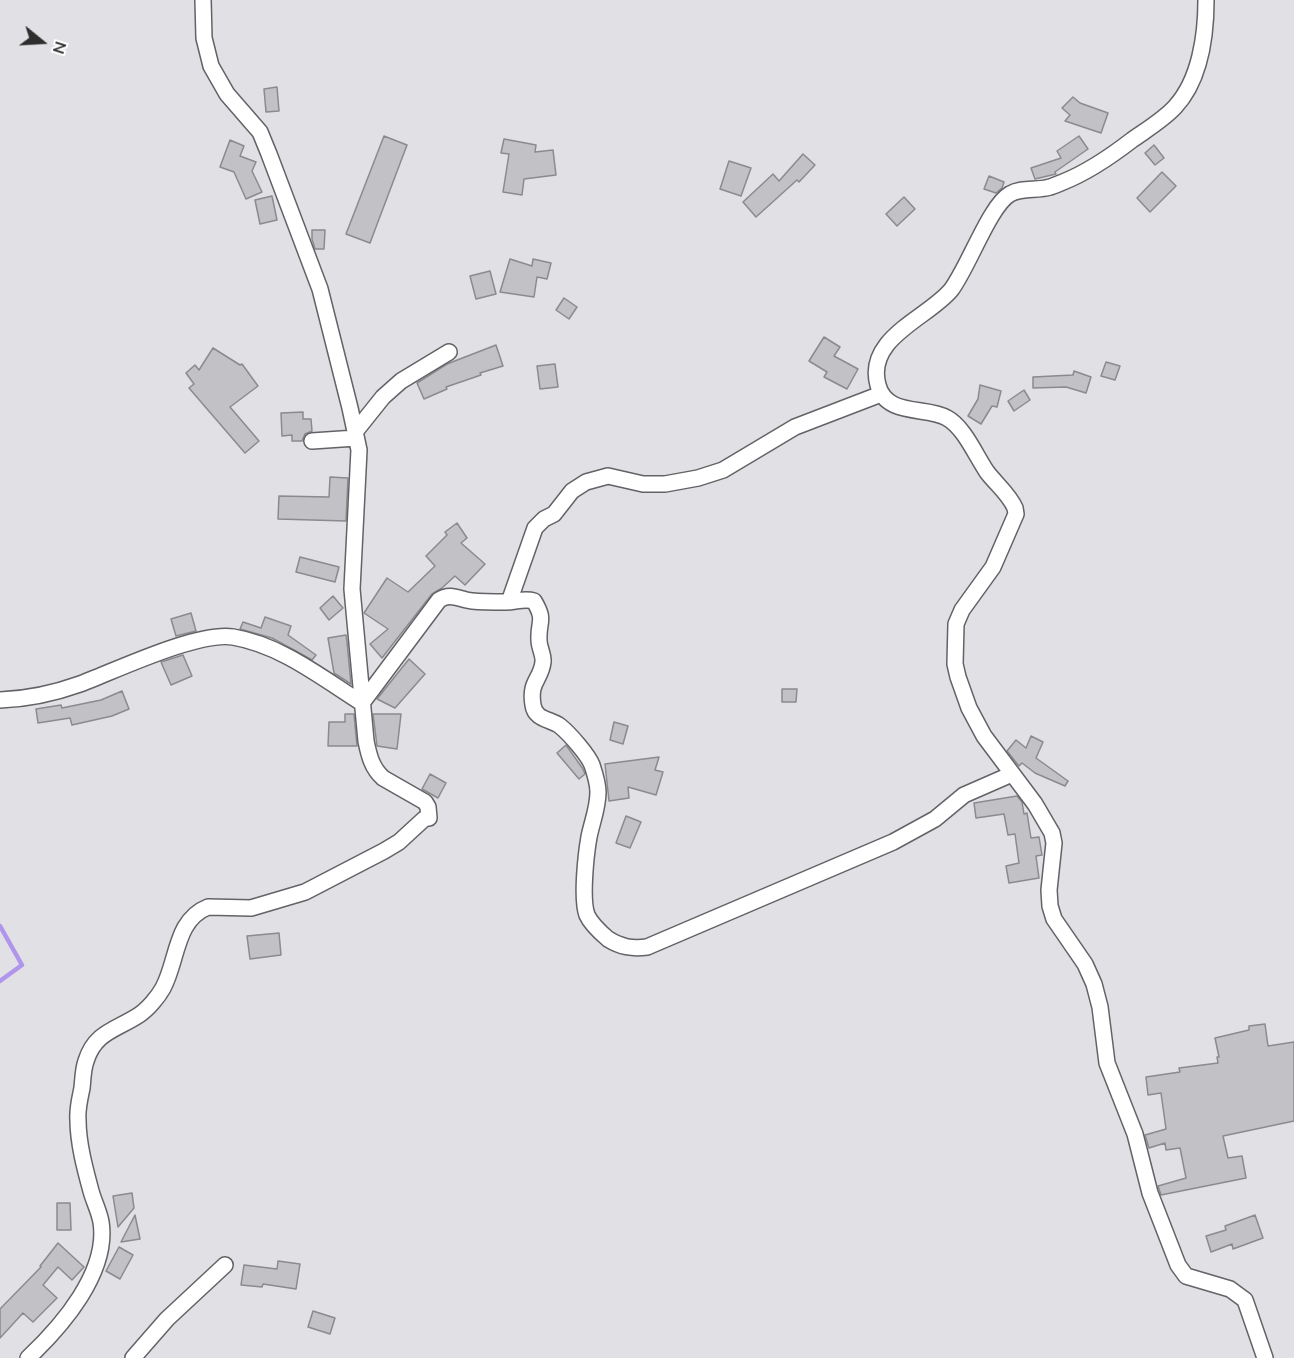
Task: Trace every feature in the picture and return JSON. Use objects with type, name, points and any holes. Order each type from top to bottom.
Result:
[{"type":"street","points":[[28,1358],[54,1334],[72,1310],[98,1260],[101,1223],[81,1149],[77,1118],[85,1062],[90,1048],[97,1039],[141,1014],[152,1003],[162,989],[171,968],[183,929],[189,920],[202,910],[251,908],[304,892],[357,867],[399,842],[412,828],[429,818],[425,802],[378,773],[369,756],[352,589],[359,450],[356,435],[320,289],[260,132],[227,94],[212,66],[204,38],[203,0]]},
{"type":"street","points":[[1206,0],[1206,21],[1201,51],[1190,84],[1176,106],[1107,159],[1073,178],[1049,188],[1017,191],[1005,197],[951,289],[939,303],[894,337],[886,347],[880,359],[876,378],[881,394],[896,405],[942,415],[955,423],[988,473],[1015,508],[1016,514],[993,567],[962,610],[956,624],[955,664],[969,708],[984,736],[1046,821],[1052,833],[1054,843],[1049,890],[1050,906],[1054,919],[1086,964],[1094,984],[1110,1072],[1134,1134],[1150,1193],[1178,1264],[1186,1276],[1238,1292],[1245,1300],[1264,1349],[1265,1358]]},
{"type":"street","points":[[312,441],[356,435],[383,397],[401,381],[449,352]]},
{"type":"street","points":[[508,602],[535,528],[544,519],[554,514],[572,491],[586,482],[608,476],[643,484],[665,484],[698,478],[723,470],[795,427],[881,394]]},
{"type":"street","points":[[362,703],[439,600],[452,596],[468,601],[534,601],[542,617],[539,642],[544,659],[532,684],[534,711],[538,716],[562,728],[591,762],[598,791],[586,854],[587,915],[604,936],[616,944],[634,949],[647,947],[893,842],[934,819],[964,795],[1012,774]]},
{"type":"street","points":[[0,700],[25,699],[78,685],[189,643],[231,636],[287,656],[362,703]]},
{"type":"street","points":[[134,1358],[166,1319],[225,1265]]},
{"type":"building","points":[[277,87],[279,111],[266,112],[264,89]]},
{"type":"building","points":[[1073,97],[1080,103],[1108,113],[1101,133],[1065,121],[1070,115],[1062,108]]},
{"type":"building","points":[[384,136],[407,145],[370,243],[346,234]]},
{"type":"building","points":[[1079,136],[1088,149],[1055,172],[1056,174],[1035,179],[1031,168],[1061,158],[1057,151]]},
{"type":"building","points":[[504,139],[536,145],[535,152],[553,150],[556,175],[524,179],[522,195],[503,192],[509,154],[501,153]]},
{"type":"building","points":[[230,140],[244,146],[240,156],[256,162],[252,171],[262,192],[246,199],[234,172],[220,167]]},
{"type":"building","points":[[1154,145],[1164,158],[1155,165],[1145,153]]},
{"type":"building","points":[[803,154],[815,165],[799,182],[797,180],[756,217],[743,202],[773,174],[779,181]]},
{"type":"building","points":[[729,161],[751,168],[741,196],[720,189]]},
{"type":"building","points":[[1162,172],[1176,186],[1150,212],[1137,198]]},
{"type":"building","points":[[989,176],[1004,182],[1002,188],[996,193],[984,189]]},
{"type":"building","points":[[272,196],[277,220],[260,224],[255,200]]},
{"type":"building","points":[[904,197],[915,209],[897,226],[886,214]]},
{"type":"building","points":[[312,230],[325,230],[324,249],[315,249]]},
{"type":"building","points":[[510,259],[532,266],[533,259],[551,263],[547,279],[537,277],[534,297],[500,292]]},
{"type":"building","points":[[490,271],[496,294],[476,299],[470,276]]},
{"type":"building","points":[[564,298],[577,307],[569,319],[556,310]]},
{"type":"building","points":[[824,337],[840,347],[834,356],[858,369],[847,389],[824,377],[827,372],[809,361]]},
{"type":"building","points":[[496,345],[503,366],[446,387],[447,389],[424,399],[417,383],[447,364]]},
{"type":"building","points":[[213,348],[240,365],[242,364],[258,386],[230,407],[259,441],[245,453],[189,388],[194,384],[186,373],[195,365],[199,370]]},
{"type":"building","points":[[1106,362],[1120,366],[1115,380],[1101,376]]},
{"type":"building","points":[[555,364],[558,387],[540,389],[537,366]]},
{"type":"building","points":[[1074,371],[1091,377],[1086,393],[1066,387],[1033,388],[1033,377],[1073,375]]},
{"type":"building","points":[[980,385],[1001,391],[997,407],[992,406],[981,424],[968,416],[978,399]]},
{"type":"building","points":[[1024,390],[1030,400],[1014,411],[1008,401]]},
{"type":"building","points":[[303,412],[303,419],[311,419],[312,431],[305,434],[302,441],[292,441],[292,435],[282,436],[281,413]]},
{"type":"building","points":[[330,477],[348,478],[346,521],[278,519],[279,496],[329,497]]},
{"type":"building","points":[[457,523],[467,538],[461,543],[485,564],[465,585],[455,576],[432,594],[382,658],[370,644],[388,629],[364,613],[387,578],[408,592],[435,566],[426,556],[447,535],[445,532]]},
{"type":"building","points":[[300,557],[339,567],[335,582],[296,572]]},
{"type":"building","points":[[333,596],[343,608],[329,620],[320,608]]},
{"type":"building","points":[[191,613],[196,631],[176,636],[171,619]]},
{"type":"building","points":[[265,617],[291,626],[288,635],[316,655],[312,660],[272,638],[240,629],[243,622],[261,628]]},
{"type":"building","points":[[346,635],[351,684],[334,673],[328,638]]},
{"type":"building","points":[[183,655],[192,676],[171,685],[161,662]]},
{"type":"building","points":[[409,659],[425,674],[395,708],[377,699]]},
{"type":"building","points":[[782,689],[797,689],[796,702],[782,702]]},
{"type":"building","points":[[122,691],[129,709],[112,716],[72,725],[70,718],[38,723],[36,709],[61,705],[62,708],[101,700]]},
{"type":"building","points":[[345,714],[354,714],[357,746],[328,746],[329,722],[345,722]]},
{"type":"building","points":[[373,714],[401,714],[397,749],[377,746]]},
{"type":"building","points":[[614,722],[628,726],[623,744],[610,740]]},
{"type":"building","points":[[1031,736],[1043,742],[1036,758],[1068,781],[1065,786],[1035,773],[1022,763],[1019,766],[1007,751],[1016,740],[1026,748]]},
{"type":"building","points":[[566,745],[585,774],[579,779],[557,753]]},
{"type":"building","points":[[659,757],[655,770],[663,772],[656,795],[628,787],[629,798],[609,801],[605,764]]},
{"type":"building","points":[[430,774],[446,783],[438,798],[422,789]]},
{"type":"building","points":[[1017,796],[1022,802],[1024,814],[1027,813],[1031,838],[1039,837],[1042,855],[1036,856],[1039,878],[1009,883],[1006,866],[1019,863],[1015,834],[1008,835],[1004,814],[976,818],[974,803]]},
{"type":"building","points":[[626,816],[641,822],[630,848],[616,843]]},
{"type":"building","points":[[279,933],[281,955],[250,959],[247,936]]},
{"type":"building","points":[[1265,1024],[1268,1046],[1294,1042],[1294,1121],[1223,1136],[1228,1158],[1242,1156],[1246,1178],[1161,1195],[1158,1186],[1186,1178],[1180,1148],[1166,1150],[1165,1143],[1149,1148],[1145,1135],[1166,1129],[1161,1093],[1148,1095],[1146,1077],[1180,1072],[1179,1068],[1218,1063],[1215,1038],[1249,1030],[1249,1026]]},
{"type":"building","points":[[132,1193],[134,1208],[118,1227],[113,1196]]},
{"type":"building","points":[[57,1203],[70,1203],[71,1230],[57,1230]]},
{"type":"building","points":[[135,1215],[140,1239],[121,1242]]},
{"type":"building","points":[[1255,1215],[1263,1238],[1233,1249],[1232,1244],[1211,1252],[1206,1236],[1226,1230],[1225,1226]]},
{"type":"building","points":[[58,1243],[84,1267],[72,1280],[58,1267],[43,1285],[57,1298],[33,1322],[23,1313],[0,1338],[0,1309],[41,1267]]},
{"type":"building","points":[[119,1247],[133,1255],[120,1279],[106,1271]]},
{"type":"building","points":[[278,1261],[300,1264],[296,1289],[263,1284],[262,1287],[241,1285],[244,1265],[277,1269]]},
{"type":"building","points":[[313,1311],[335,1318],[330,1334],[308,1327]]},
{"type":"waterway","points":[[0,926],[22,965],[0,981]]}]
